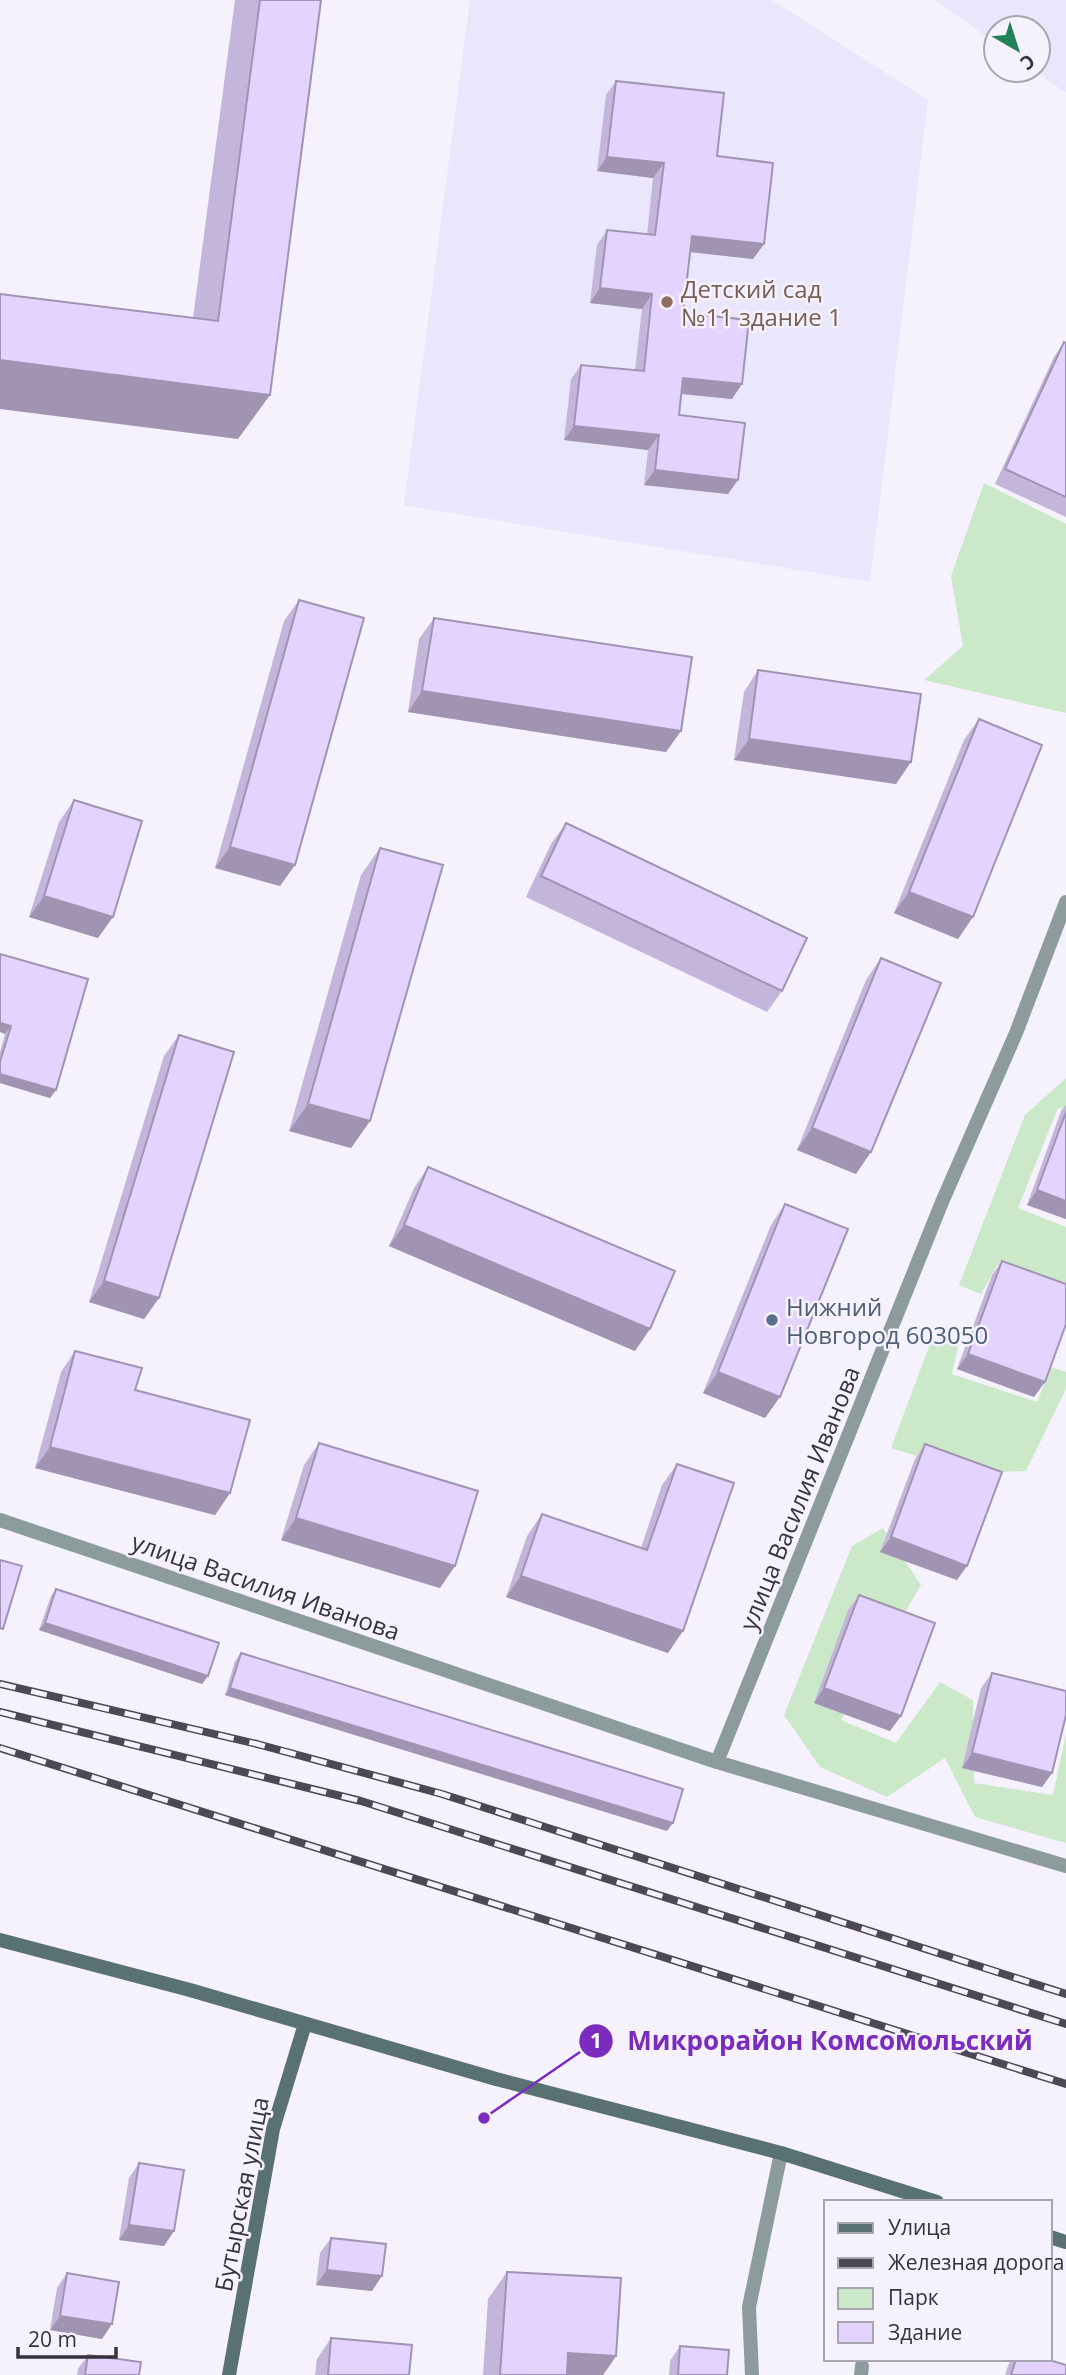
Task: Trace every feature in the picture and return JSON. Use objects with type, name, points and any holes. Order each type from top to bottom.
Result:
[{"type":"street","name":"улица Василия Иванова","points":[[717,1762],[938,1213],[1016,1033],[1066,902]]},
{"type":"street","name":"улица Василия Иванова","points":[[0,1520],[717,1762],[1066,1866]]},
{"type":"street","points":[[0,1940],[496,2079],[781,2152],[931,2200]]},
{"type":"street","name":"Бутырская улица","points":[[229,2375],[273,2129],[305,2024]]},
{"type":"street","points":[[752,2375],[749,2307],[781,2152]]},
{"type":"shaded area","name":"Детский сад №11 здание 1","points":[[470,0],[772,0],[928,100],[870,582],[404,505]]},
{"type":"shaded area","points":[[935,0],[1066,0],[1066,93],[1052,83],[1052,14],[982,14],[982,33]]},
{"type":"green space","points":[[984,483],[1066,524],[1066,713],[924,680],[963,646],[951,576]]},
{"type":"green space","points":[[1066,1078],[1066,1109],[1058,1108],[1018,1208],[1066,1227],[1066,1283],[997,1265],[981,1294],[959,1285],[1025,1115]]},
{"type":"green space","points":[[959,1342],[952,1374],[1037,1402],[1051,1367],[1066,1372],[1066,1389],[1026,1471],[973,1473],[891,1448],[930,1344]]},
{"type":"green space","points":[[883,1528],[921,1585],[841,1720],[896,1743],[940,1682],[973,1700],[974,1783],[1053,1795],[1066,1734],[1066,1843],[975,1817],[945,1758],[887,1797],[820,1767],[784,1715],[852,1546]]},
{"type":"building","points":[[260,0],[321,0],[270,395],[0,360],[0,294],[218,321]]},
{"type":"building","points":[[616,81],[724,93],[717,156],[773,163],[764,244],[692,236],[683,313],[749,320],[742,384],[683,378],[679,415],[745,423],[738,480],[655,470],[659,435],[574,426],[581,365],[644,371],[652,294],[600,288],[607,230],[655,235],[664,163],[607,157]]},
{"type":"building","points":[[1064,342],[1066,343],[1066,497],[1005,469]]},
{"type":"building","points":[[299,600],[364,618],[295,865],[230,847]]},
{"type":"building","points":[[434,618],[692,657],[681,731],[422,691]]},
{"type":"building","points":[[758,670],[921,694],[911,762],[749,739]]},
{"type":"building","points":[[979,719],[1042,745],[973,917],[909,892]]},
{"type":"building","points":[[74,800],[142,821],[113,917],[44,896]]},
{"type":"building","points":[[566,823],[807,938],[782,991],[541,876]]},
{"type":"building","points":[[380,848],[443,865],[370,1121],[308,1104]]},
{"type":"building","points":[[0,954],[88,979],[56,1090],[0,1074],[0,1062],[11,1026],[0,1023]]},
{"type":"building","points":[[881,958],[941,983],[871,1152],[812,1128]]},
{"type":"building","points":[[179,1035],[234,1052],[159,1298],[104,1281]]},
{"type":"building","points":[[1066,1112],[1066,1201],[1037,1190]]},
{"type":"building","points":[[428,1167],[675,1271],[650,1329],[404,1225]]},
{"type":"building","points":[[785,1204],[848,1229],[780,1397],[718,1372]]},
{"type":"building","points":[[1002,1261],[1066,1284],[1066,1324],[1045,1382],[968,1354]]},
{"type":"building","points":[[75,1351],[142,1368],[135,1390],[250,1420],[230,1493],[50,1447]]},
{"type":"building","points":[[319,1443],[478,1491],[455,1566],[296,1518]]},
{"type":"building","points":[[925,1444],[1002,1472],[967,1566],[891,1537]]},
{"type":"building","points":[[677,1464],[734,1483],[683,1631],[521,1576],[542,1514],[647,1550]]},
{"type":"building","points":[[0,1560],[22,1566],[3,1629],[0,1628]]},
{"type":"building","points":[[56,1589],[219,1643],[208,1676],[45,1623]]},
{"type":"building","points":[[859,1595],[935,1623],[901,1716],[824,1688]]},
{"type":"building","points":[[241,1653],[683,1789],[673,1823],[230,1688]]},
{"type":"building","points":[[992,1673],[1066,1691],[1066,1715],[1052,1773],[972,1753]]},
{"type":"building","points":[[139,2163],[184,2170],[174,2231],[129,2225]]},
{"type":"building","points":[[331,2238],[386,2244],[382,2276],[327,2270]]},
{"type":"building","points":[[507,2272],[621,2278],[616,2356],[568,2353],[567,2375],[500,2375]]},
{"type":"building","points":[[67,2273],[119,2282],[112,2324],[60,2316]]},
{"type":"building","points":[[331,2338],[412,2345],[409,2375],[328,2375]]},
{"type":"building","points":[[680,2346],[729,2350],[727,2375],[678,2375]]},
{"type":"building","points":[[88,2355],[141,2362],[139,2375],[85,2375]]},
{"type":"building","points":[[1015,2361],[1052,2361],[1066,2365],[1066,2375],[1011,2375]]},
{"type":"railway","points":[[0,1684],[257,1744],[442,1794],[1066,1994]]},
{"type":"railway","points":[[0,1712],[361,1801],[1066,2024]]},
{"type":"railway","points":[[0,1748],[1066,2084]]},
{"type":"place","name":"Детский сад №11 здание 1","points":[[667,302]]},
{"type":"place","name":"Нижний Новгород 603050","points":[[772,1320]]},
{"type":"place","name":"Микрорайон Комсомольский","points":[[484,2118]]}]
